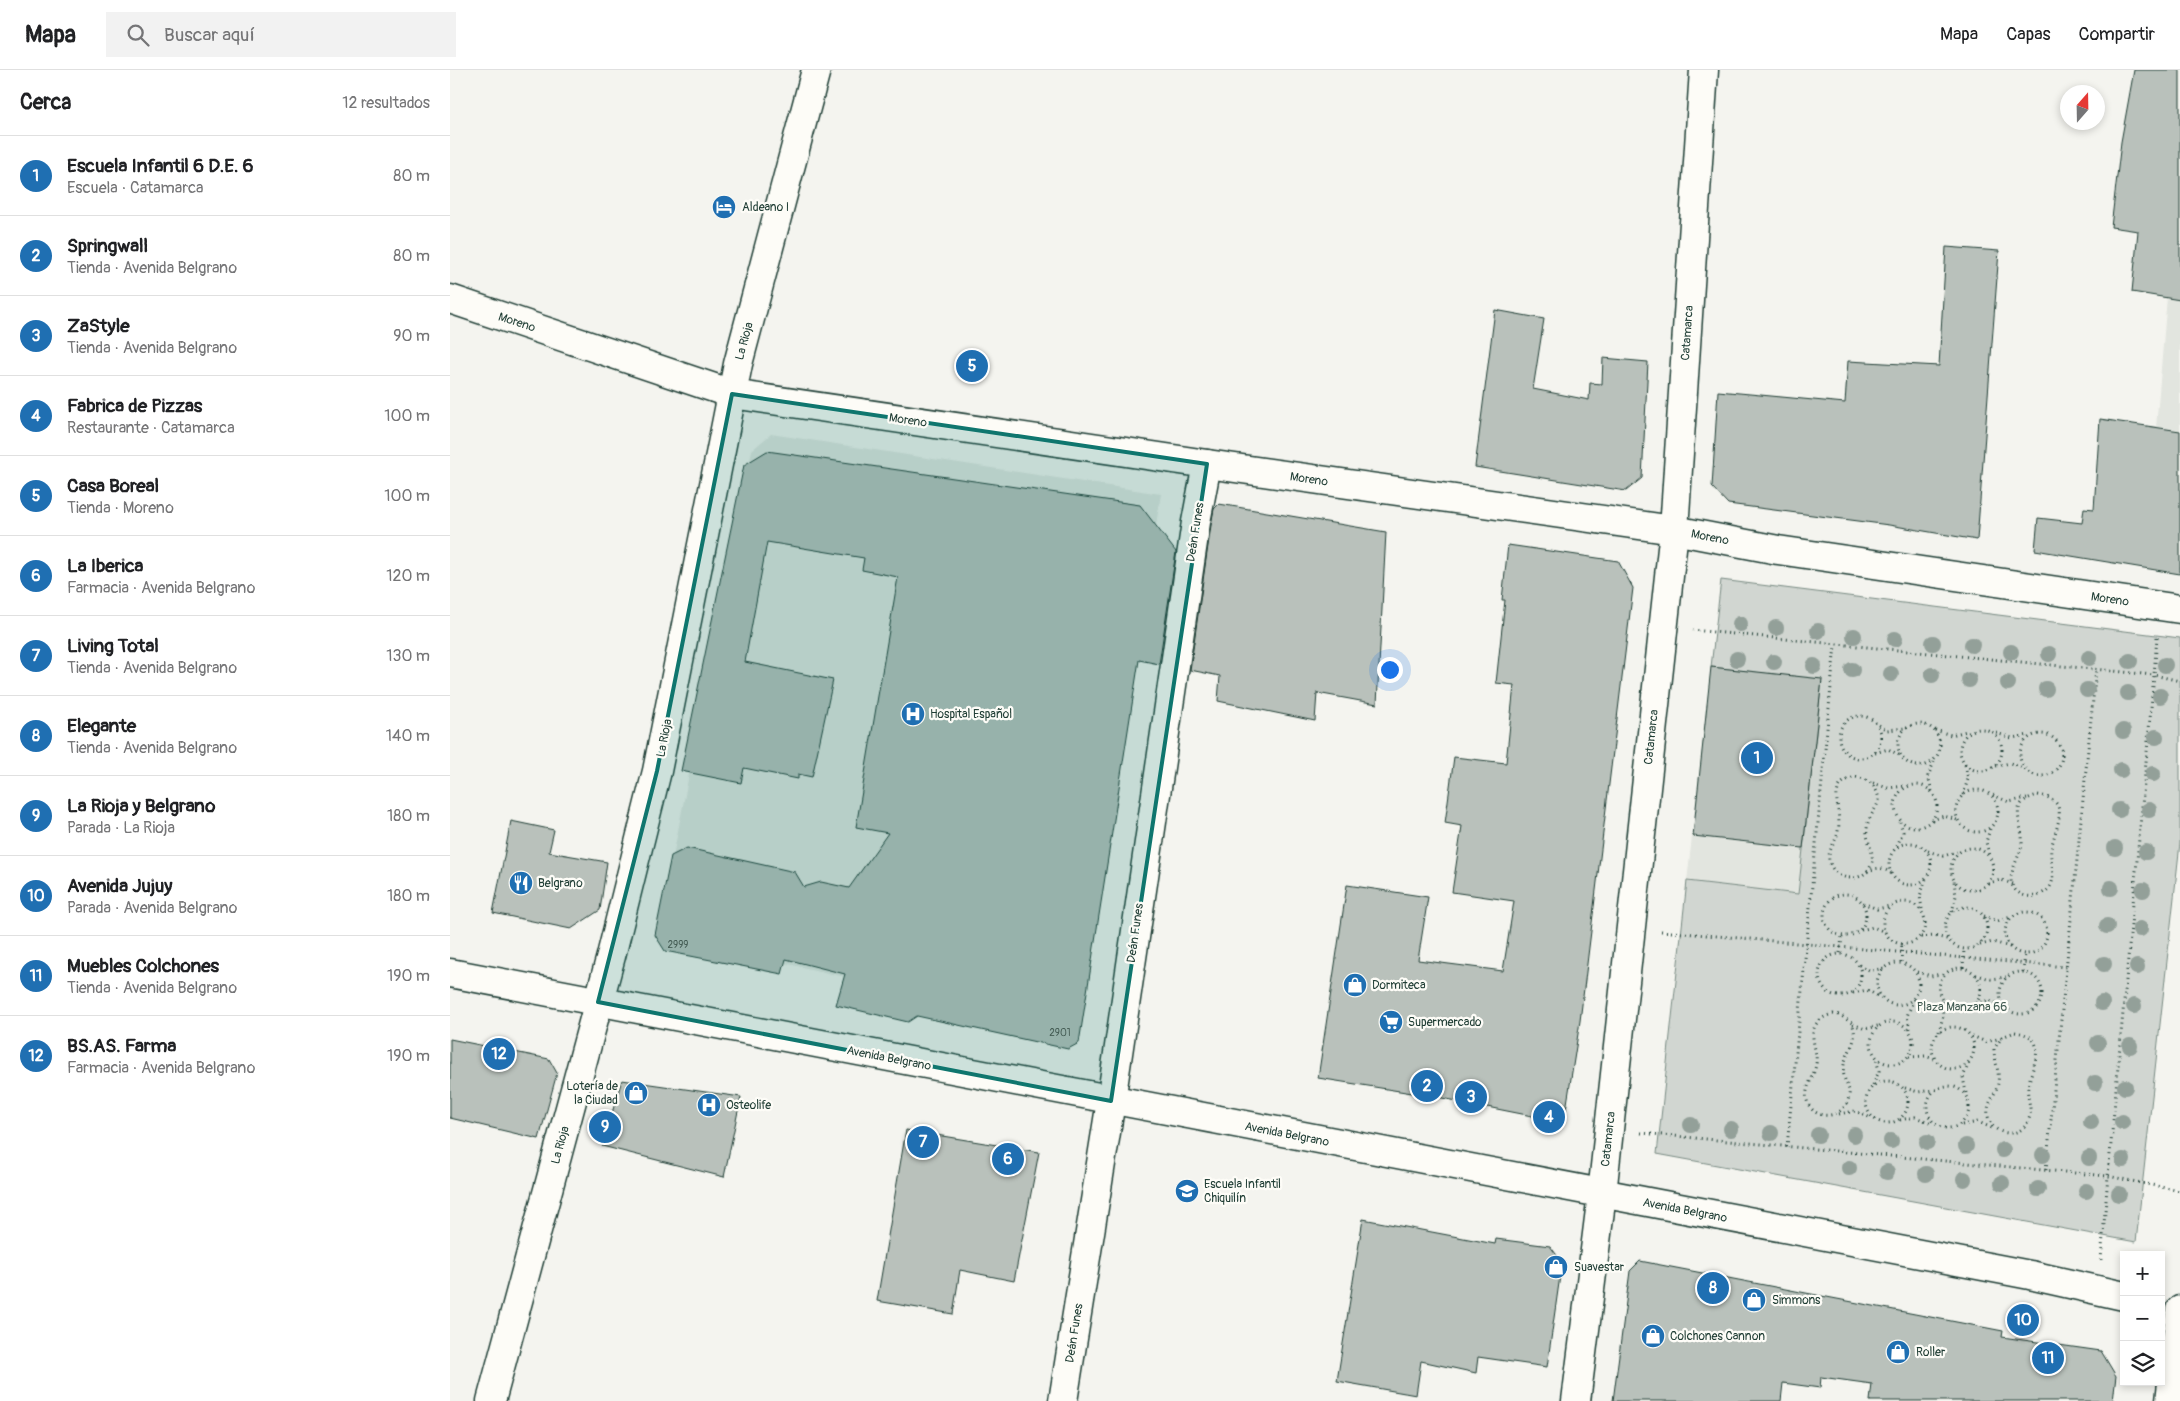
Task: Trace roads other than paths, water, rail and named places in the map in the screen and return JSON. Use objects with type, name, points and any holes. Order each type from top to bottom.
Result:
[{"type":"street","name":"La Rioja","points":[[492,1401],[657,771],[738,364],[816,70]]},
{"type":"street","name":"Catamarca","points":[[1576,1401],[1602,1194],[1674,530],[1704,70]]},
{"type":"street","name":"Moreno","points":[[450,300],[732,394],[1674,530],[1778,550],[2170,608]]},
{"type":"street","name":"Deán Funes","points":[[1063,1401],[1111,1100],[1196,522],[1207,464]]},
{"type":"street","name":"Avenida Belgrano","points":[[450,973],[2030,1275],[2120,1295]]},
{"type":"street","points":[[2165,1305],[2180,1309],[2170,1401]]},
{"type":"place","name":"Aldeano I","points":[[724,207]]},
{"type":"place","name":"Casa Boreal","points":[[972,366]]},
{"type":"place","name":"Hospital Español","points":[[913,714]]},
{"type":"place","name":"Escuela Infantil 6 D.E. 6","points":[[1757,758]]},
{"type":"place","name":"Belgrano","points":[[521,883]]},
{"type":"place","name":"Dormiteca","points":[[1355,985]]},
{"type":"place","name":"Supermercado","points":[[1391,1022]]},
{"type":"place","name":"BS.AS. Farma","points":[[499,1054]]},
{"type":"place","name":"Springwall","points":[[1427,1086]]},
{"type":"place","name":"Lotería de la Ciudad","points":[[636,1093]]},
{"type":"place","name":"ZaStyle","points":[[1471,1097]]},
{"type":"place","name":"Osteolife","points":[[709,1105]]},
{"type":"place","name":"Fabrica de Pizzas","points":[[1549,1117]]},
{"type":"place","name":"La Rioja y Belgrano","points":[[605,1127]]},
{"type":"place","name":"Living Total","points":[[923,1142]]},
{"type":"place","name":"La Iberica","points":[[1008,1159]]},
{"type":"place","name":"Escuela Infantil Chiquilín","points":[[1187,1191]]},
{"type":"place","name":"Suavestar","points":[[1556,1267]]},
{"type":"place","name":"Elegante","points":[[1713,1288]]},
{"type":"place","name":"Simmons","points":[[1754,1300]]},
{"type":"place","name":"Avenida Jujuy","points":[[2023,1320]]},
{"type":"place","name":"Colchones Cannon","points":[[1653,1336]]},
{"type":"place","name":"Roller","points":[[1898,1352]]},
{"type":"place","name":"Muebles Colchones","points":[[2048,1358]]},
{"type":"park label","name":"Plaza Manzana 66","points":[[1962,1007]]}]
